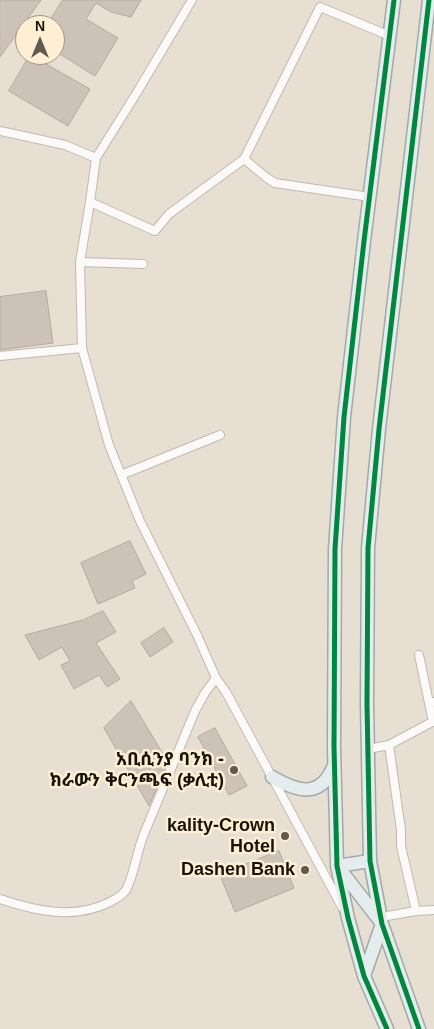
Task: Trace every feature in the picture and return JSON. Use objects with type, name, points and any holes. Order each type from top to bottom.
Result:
[{"type":"main road","points":[[387,1029],[364,976],[348,918],[337,866],[335,549],[344,417],[394,0]]},
{"type":"main road","points":[[419,1029],[381,920],[370,861],[368,548],[379,429],[429,0]]},
{"type":"main road","points":[[272,778],[292,788],[312,789],[324,784],[329,778],[335,763]]},
{"type":"main road","points":[[337,866],[370,861]]},
{"type":"main road","points":[[337,866],[381,920]]},
{"type":"main road","points":[[364,976],[381,920]]},
{"type":"street","points":[[192,0],[96,158],[80,262],[82,348],[109,445],[140,520],[197,635],[216,678],[226,692],[348,918]]},
{"type":"street","points":[[314,0],[320,7],[390,36]]},
{"type":"street","points":[[90,202],[155,231],[169,214],[244,159],[320,7]]},
{"type":"street","points":[[0,131],[65,145],[96,158]]},
{"type":"street","points":[[244,159],[275,183],[370,197]]},
{"type":"street","points":[[80,262],[143,264]]},
{"type":"street","points":[[0,356],[82,348]]},
{"type":"street","points":[[121,474],[220,435]]},
{"type":"street","points":[[368,750],[389,745],[433,721],[431,702],[419,655]]},
{"type":"street","points":[[0,899],[26,908],[55,913],[78,912],[98,908],[117,898],[127,890],[141,842],[195,711],[204,693],[216,678]]},
{"type":"street","points":[[389,745],[401,830],[401,846],[416,911]]},
{"type":"street","points":[[381,920],[416,911],[434,910]]},
{"type":"building","points":[[0,0],[41,0],[30,15],[15,15],[15,36],[0,57]]},
{"type":"building","points":[[63,0],[141,0],[131,17],[111,12],[96,3],[86,19],[118,38],[95,76],[65,57],[65,15],[53,15]]},
{"type":"building","points":[[24,65],[48,65],[90,89],[68,126],[9,91]]},
{"type":"building","points":[[46,291],[53,343],[0,350],[0,297]]},
{"type":"building","points":[[130,541],[146,574],[132,581],[135,588],[98,604],[81,563]]},
{"type":"building","points":[[103,611],[116,632],[96,643],[120,679],[107,687],[99,675],[74,689],[61,665],[70,661],[62,647],[39,660],[25,635],[83,620]]},
{"type":"building","points":[[164,628],[173,642],[150,657],[141,643]]},
{"type":"building","points":[[131,701],[168,762],[149,806],[104,728]]},
{"type":"building","points":[[215,728],[247,786],[229,795],[198,737]]},
{"type":"building","points":[[279,851],[294,888],[235,912],[220,875]]},
{"type":"cycle path","points":[[387,1029],[364,976],[348,918],[337,866],[334,747],[335,549],[344,417],[394,0]]},
{"type":"cycle path","points":[[419,1029],[382,924],[370,861],[367,704],[368,548],[379,429],[429,0]]},
{"type":"place","name":"አቢሲንያ ባንክ - ክራውን ቅርንጫፍ (ቃሊቲ)","points":[[234,770]]},
{"type":"place","name":"kality-Crown Hotel","points":[[285,836]]},
{"type":"place","name":"Dashen Bank","points":[[305,870]]}]
